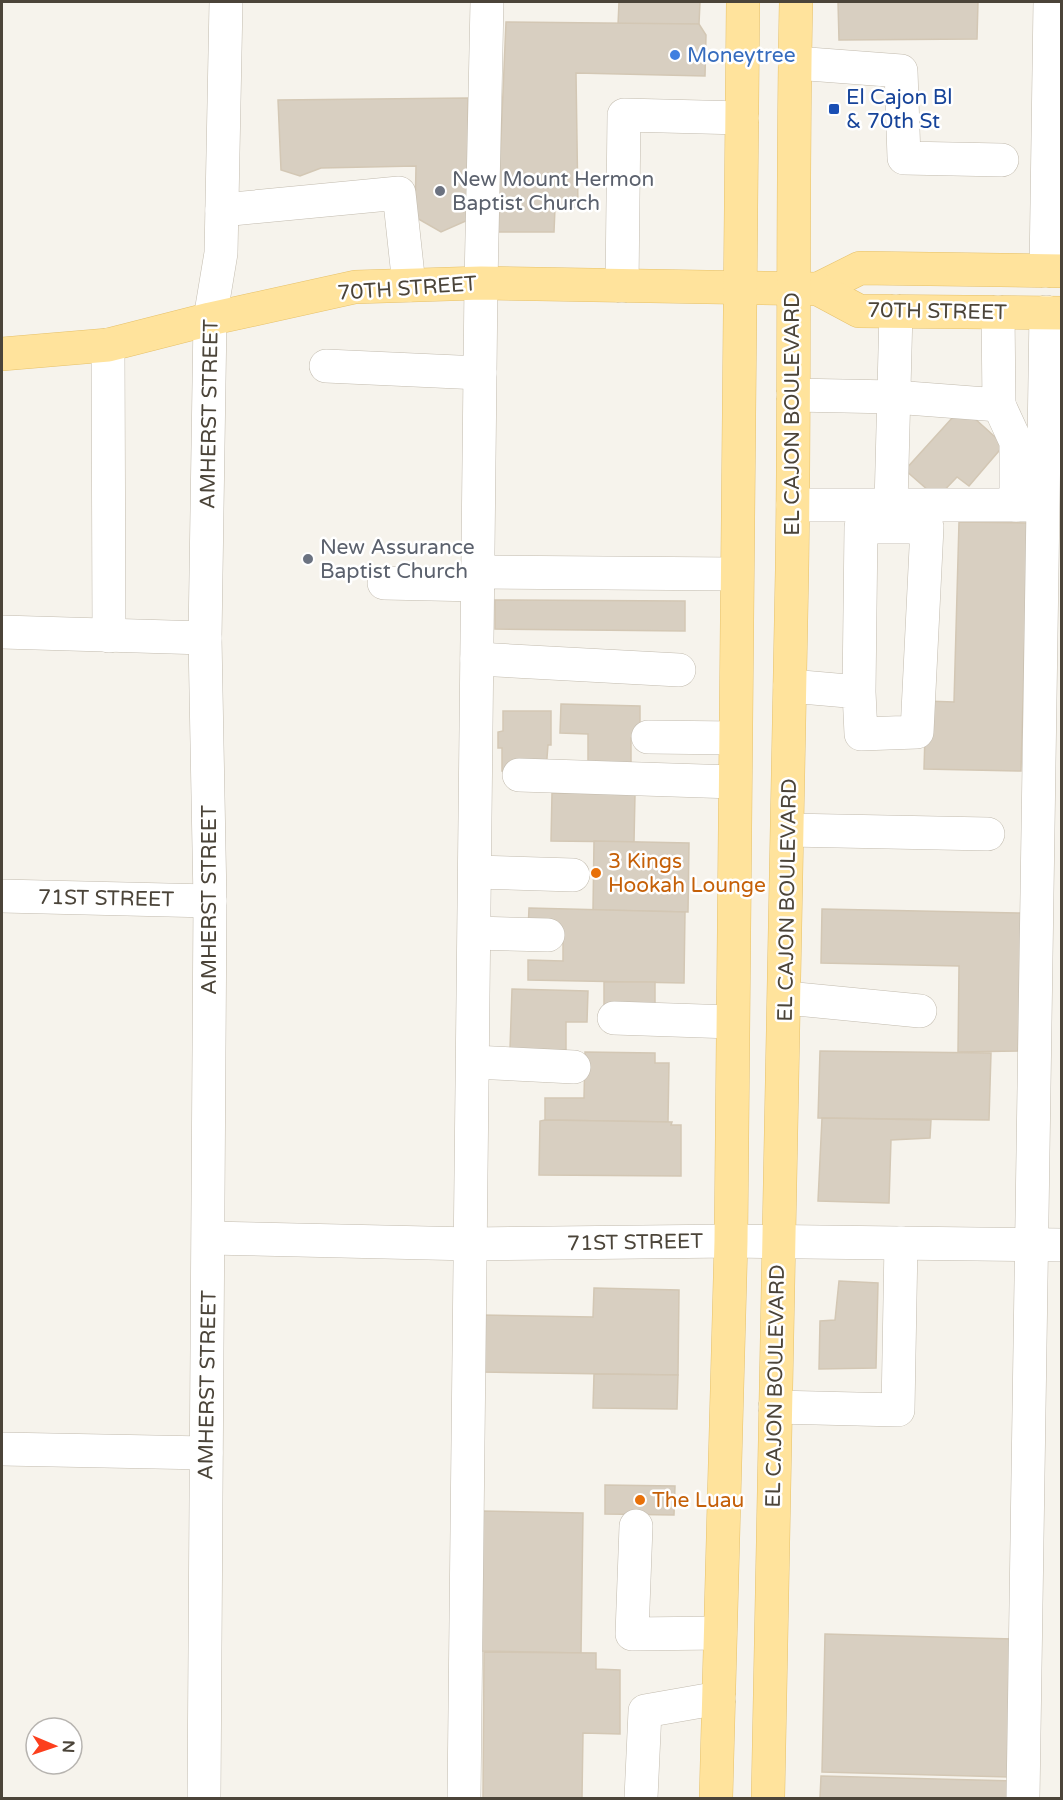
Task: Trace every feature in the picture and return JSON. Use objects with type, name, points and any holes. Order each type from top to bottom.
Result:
[{"type":"main road","points":[[716,1798],[730,1241],[735,574],[743,2]]},
{"type":"main road","name":"EL CAJON BOULEVARD","points":[[768,1798],[778,1241],[786,998],[793,395],[805,289],[795,63],[796,2]]},
{"type":"main road","name":"70TH STREET","points":[[805,289],[860,268],[1054,271]]},
{"type":"main road","name":"70TH STREET","points":[[2,354],[108,345],[210,319],[355,287],[481,283],[805,289],[859,311],[1054,312]]},
{"type":"street","name":"AMHERST STREET","points":[[204,1798],[210,901],[205,638],[210,319],[221,254],[226,2]]},
{"type":"street","points":[[464,1798],[481,283],[487,2]]},
{"type":"street","points":[[1050,2],[1054,271]]},
{"type":"street","points":[[795,63],[901,71],[904,158],[1002,160]]},
{"type":"street","points":[[622,286],[624,115],[742,118]]},
{"type":"street","points":[[222,210],[399,193],[409,285]]},
{"type":"street","points":[[891,505],[896,311]]},
{"type":"street","points":[[998,312],[999,405],[1016,442],[1029,505]]},
{"type":"street","points":[[1023,1798],[1046,1245],[1029,505],[1054,312]]},
{"type":"street","points":[[108,345],[110,636]]},
{"type":"street","points":[[326,366],[480,373]]},
{"type":"street","points":[[793,395],[894,397],[999,405]]},
{"type":"street","points":[[793,505],[1029,505]]},
{"type":"street","points":[[861,527],[927,527],[917,732],[861,734],[859,692],[861,527]]},
{"type":"street","points":[[384,583],[478,578],[735,574]]},
{"type":"street","points":[[2,632],[205,638]]},
{"type":"street","points":[[477,659],[679,670]]},
{"type":"street","points":[[790,686],[859,692]]},
{"type":"street","points":[[648,737],[735,738]]},
{"type":"street","points":[[519,776],[734,782]]},
{"type":"street","points":[[788,830],[988,834]]},
{"type":"street","points":[[476,873],[573,875]]},
{"type":"street","name":"71ST STREET","points":[[2,896],[210,901]]},
{"type":"street","points":[[475,933],[548,935]]},
{"type":"street","points":[[786,998],[920,1011]]},
{"type":"street","points":[[614,1018],[732,1022]]},
{"type":"street","points":[[474,1062],[574,1066]]},
{"type":"street","name":"71ST STREET","points":[[209,1238],[472,1244],[778,1241],[1046,1245]]},
{"type":"street","points":[[775,1407],[898,1410],[901,1243]]},
{"type":"street","points":[[2,1449],[206,1453]]},
{"type":"street","points":[[636,1526],[632,1634],[720,1633]]},
{"type":"street","points":[[641,1798],[645,1711],[719,1698]]},
{"type":"building","points":[[619,2],[700,2],[699,24],[618,25]]},
{"type":"building","points":[[838,2],[978,2],[977,39],[839,40]]},
{"type":"building","points":[[506,22],[699,24],[706,35],[705,76],[576,73],[578,207],[555,208],[554,232],[497,232]]},
{"type":"building","points":[[468,98],[468,220],[441,232],[415,217],[416,166],[321,168],[300,176],[281,170],[278,100]]},
{"type":"building","points":[[962,407],[1004,445],[969,486],[957,477],[937,498],[905,470]]},
{"type":"building","points":[[959,522],[1028,523],[1021,771],[924,769],[926,701],[954,702]]},
{"type":"building","points":[[495,600],[685,601],[685,631],[495,629]]},
{"type":"building","points":[[561,704],[640,706],[640,738],[631,738],[631,769],[588,769],[588,734],[560,733]]},
{"type":"building","points":[[503,711],[551,711],[551,745],[548,745],[546,771],[502,771],[502,748],[498,748],[498,732],[503,731]]},
{"type":"building","points":[[552,793],[635,794],[634,842],[551,841]]},
{"type":"building","points":[[594,841],[689,843],[688,912],[593,910]]},
{"type":"building","points":[[529,908],[685,912],[684,983],[528,980],[528,960],[563,961],[563,932],[528,932]]},
{"type":"building","points":[[822,909],[1022,913],[1018,1051],[958,1052],[959,966],[821,963]]},
{"type":"building","points":[[604,982],[655,982],[655,1006],[604,1005]]},
{"type":"building","points":[[512,989],[588,991],[587,1022],[566,1022],[566,1050],[510,1049]]},
{"type":"building","points":[[820,1051],[991,1053],[989,1120],[818,1118]]},
{"type":"building","points":[[585,1052],[655,1053],[655,1063],[669,1063],[668,1122],[545,1120],[545,1098],[584,1098]]},
{"type":"building","points":[[822,1118],[931,1120],[930,1138],[891,1140],[889,1203],[818,1201]]},
{"type":"building","points":[[540,1121],[672,1122],[671,1125],[681,1125],[681,1176],[539,1175]]},
{"type":"building","points":[[839,1281],[878,1283],[876,1368],[819,1369],[820,1321],[835,1320]]},
{"type":"building","points":[[594,1288],[679,1290],[678,1375],[482,1372],[482,1315],[593,1317]]},
{"type":"building","points":[[594,1374],[678,1375],[677,1409],[593,1408]]},
{"type":"building","points":[[605,1485],[675,1486],[674,1515],[605,1514]]},
{"type":"building","points":[[481,1511],[583,1513],[581,1653],[479,1651]]},
{"type":"building","points":[[825,1634],[1013,1639],[1009,1777],[822,1772]]},
{"type":"building","points":[[484,1652],[596,1653],[596,1669],[620,1670],[620,1734],[583,1733],[582,1798],[483,1798]]},
{"type":"building","points":[[821,1776],[1015,1781],[1015,1798],[820,1798]]},
{"type":"place","name":"Moneytree","points":[[675,55]]},
{"type":"place","name":"El Cajon Bl & 70th St","points":[[834,109]]},
{"type":"place","name":"New Mount Hermon Baptist Church","points":[[440,191]]},
{"type":"place","name":"New Assurance Baptist Church","points":[[308,559]]},
{"type":"place","name":"3 Kings Hookah Lounge","points":[[596,873]]},
{"type":"place","name":"The Luau","points":[[640,1500]]}]
